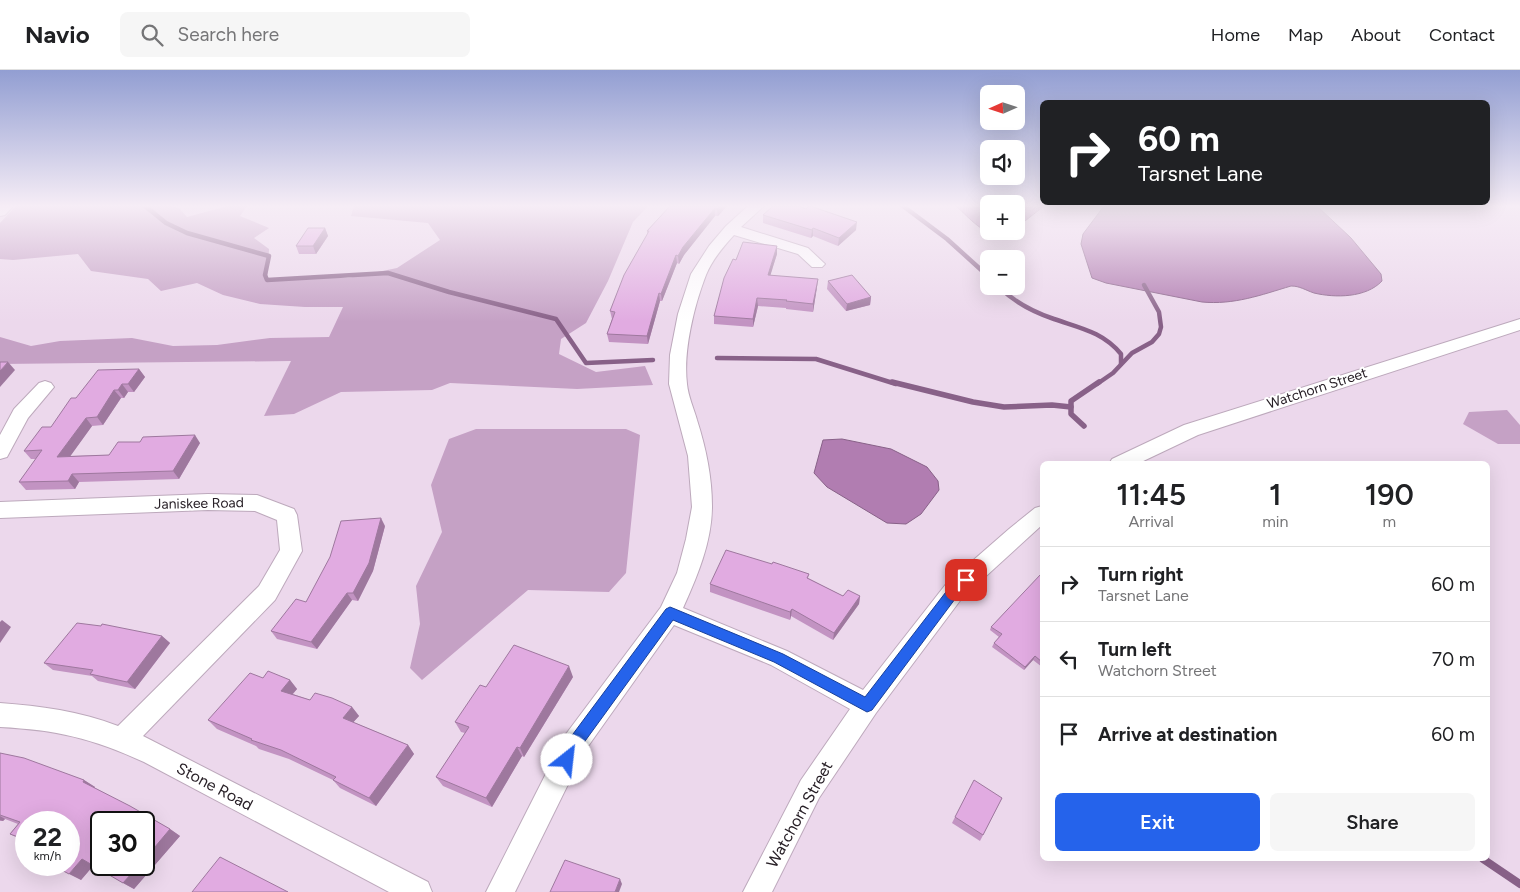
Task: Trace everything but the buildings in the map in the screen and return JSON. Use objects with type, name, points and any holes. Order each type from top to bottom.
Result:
[{"type":"street","points":[[500,892],[575,743],[670,613],[688,573],[697,539],[702,507],[698,456],[678,384],[678,355],[686,314],[699,274],[717,244]]},
{"type":"street","points":[[781,244],[803,251],[817,264]]},
{"type":"street","name":"Watchorn Street","points":[[1125,461],[1191,430],[1520,324]]},
{"type":"street","points":[[0,452],[21,414],[45,387]]},
{"type":"street","name":"Janiskee Road","points":[[0,510],[208,502],[257,503],[287,516],[291,551],[267,593],[123,739]]},
{"type":"street","name":"Watchorn Street","points":[[757,892],[810,789],[867,705],[954,591],[1040,516]]},
{"type":"street","points":[[670,613],[779,658],[867,705]]},
{"type":"street","name":"Stone Road","points":[[0,715],[44,718],[87,727],[123,739],[418,892]]},
{"type":"shaded area","points":[[0,244],[263,244],[269,249],[267,281],[311,277],[348,278],[397,268],[433,244],[624,244],[608,281],[586,323],[561,339],[559,354],[596,372],[645,366],[653,385],[577,389],[450,383],[432,390],[341,392],[294,414],[264,416],[291,361],[0,364],[0,337],[31,346],[60,341],[132,338],[173,346],[217,345],[270,338],[329,337],[343,307],[260,304],[223,295],[197,283],[161,291],[148,279],[91,271],[78,254],[13,260],[0,259]]},
{"type":"shaded area","points":[[1081,244],[1356,244],[1381,274],[1382,281],[1368,291],[1359,294],[1341,296],[1322,295],[1300,287],[1291,286],[1247,298],[1214,303],[1106,283],[1092,278]]},
{"type":"shaded area","points":[[1507,410],[1520,425],[1520,444],[1498,444],[1463,424],[1469,412]]},
{"type":"shaded area","points":[[476,429],[626,429],[640,435],[626,573],[609,592],[528,590],[422,680],[410,668],[420,624],[416,586],[442,532],[431,485],[449,439]]},
{"type":"shaded area","points":[[842,439],[891,449],[927,467],[938,481],[939,490],[921,514],[906,524],[887,523],[827,487],[814,473],[823,440]]},
{"type":"waterway","points":[[228,244],[269,256],[265,275],[267,280],[388,273],[449,292],[556,319],[586,363],[653,360]]},
{"type":"waterway","points":[[953,244],[980,269]]},
{"type":"waterway","points":[[1097,384],[1113,373],[1132,353],[1152,342],[1159,334],[1161,327],[1159,312],[1144,285]]},
{"type":"waterway","points":[[1009,295],[1031,310],[1099,336],[1121,354],[1121,364]]},
{"type":"waterway","points":[[717,358],[816,359],[896,384]]},
{"type":"waterway","points":[[892,382],[973,402],[1004,407],[1052,405],[1071,407]]},
{"type":"waterway","points":[[1071,407],[1071,401],[1099,382]]},
{"type":"waterway","points":[[1071,407],[1071,414],[1084,426]]},
{"type":"waterway","points":[[1486,861],[1520,884]]},
{"type":"route","points":[[567,760],[575,743],[670,613],[697,622],[779,658],[867,705],[954,591],[966,580]]}]
